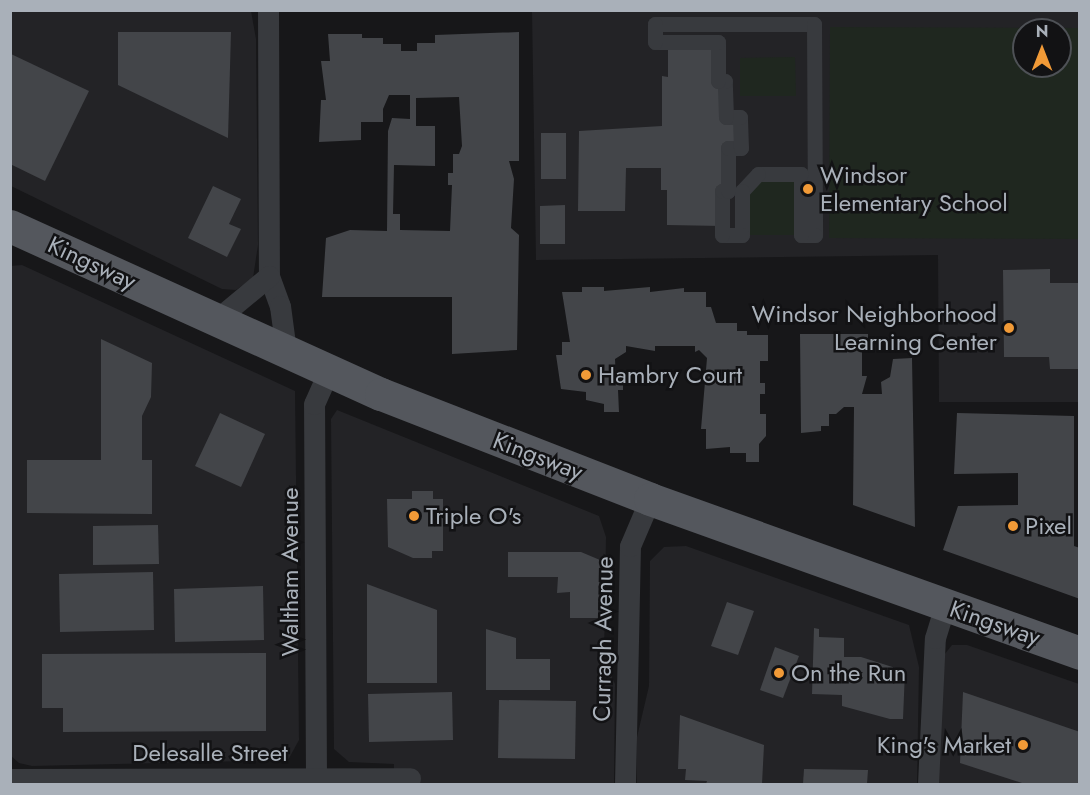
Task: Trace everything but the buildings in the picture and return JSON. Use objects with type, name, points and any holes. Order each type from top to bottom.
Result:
[{"type":"main road","name":"Kingsway","points":[[10,226],[329,370],[650,499],[1080,653]]},
{"type":"street","points":[[268,10],[269,276],[280,306],[286,351]]},
{"type":"street","points":[[655,24],[814,24],[815,235],[801,235],[801,174],[758,174],[742,191],[742,235],[722,235],[722,191],[728,191],[728,147],[741,147],[741,117],[726,117],[726,81],[718,81],[718,42],[655,42],[655,24]]},
{"type":"street","points":[[216,320],[269,276]]},
{"type":"street","name":"Waltham Avenue","points":[[316,778],[314,404],[329,370]]},
{"type":"street","name":"Curragh Avenue","points":[[625,784],[630,546],[650,499]]},
{"type":"street","points":[[928,784],[935,638],[945,606]]},
{"type":"street","name":"Delesalle Street","points":[[10,779],[411,778]]},
{"type":"shaded area","points":[[10,11],[251,11],[256,39],[258,245],[253,278],[236,290],[222,289],[11,186]]},
{"type":"shaded area","name":"Windsor Elementary School","points":[[532,11],[1079,11],[1079,402],[939,402],[938,255],[536,260]]},
{"type":"shaded area","points":[[830,27],[1012,28],[1012,78],[1072,78],[1072,28],[1079,28],[1079,239],[829,238]]},
{"type":"shaded area","points":[[795,57],[796,96],[740,96],[740,58]]},
{"type":"shaded area","points":[[758,174],[801,174],[801,235],[742,235],[742,191]]},
{"type":"shaded area","points":[[22,265],[295,391],[299,740],[288,760],[32,766],[19,763],[11,756],[10,266]]},
{"type":"shaded area","points":[[337,410],[599,516],[606,537],[604,659],[615,684],[614,784],[394,784],[394,764],[349,762],[334,749],[331,419]]},
{"type":"shaded area","points":[[686,546],[909,625],[919,667],[917,784],[637,784],[637,737],[649,686],[650,561],[664,547]]},
{"type":"shaded area","points":[[952,645],[967,645],[1079,684],[1079,784],[937,784],[944,655]]},
{"type":"place","name":"Windsor Elementary School","points":[[808,189]]},
{"type":"place","name":"Windsor Neighborhood Learning Center","points":[[1009,328]]},
{"type":"place","name":"Hambry Court","points":[[586,375]]},
{"type":"place","name":"Triple O's","points":[[414,516]]},
{"type":"place","name":"Pixel","points":[[1013,526]]},
{"type":"place","name":"On the Run","points":[[779,673]]},
{"type":"place","name":"King's Market","points":[[1023,745]]}]
